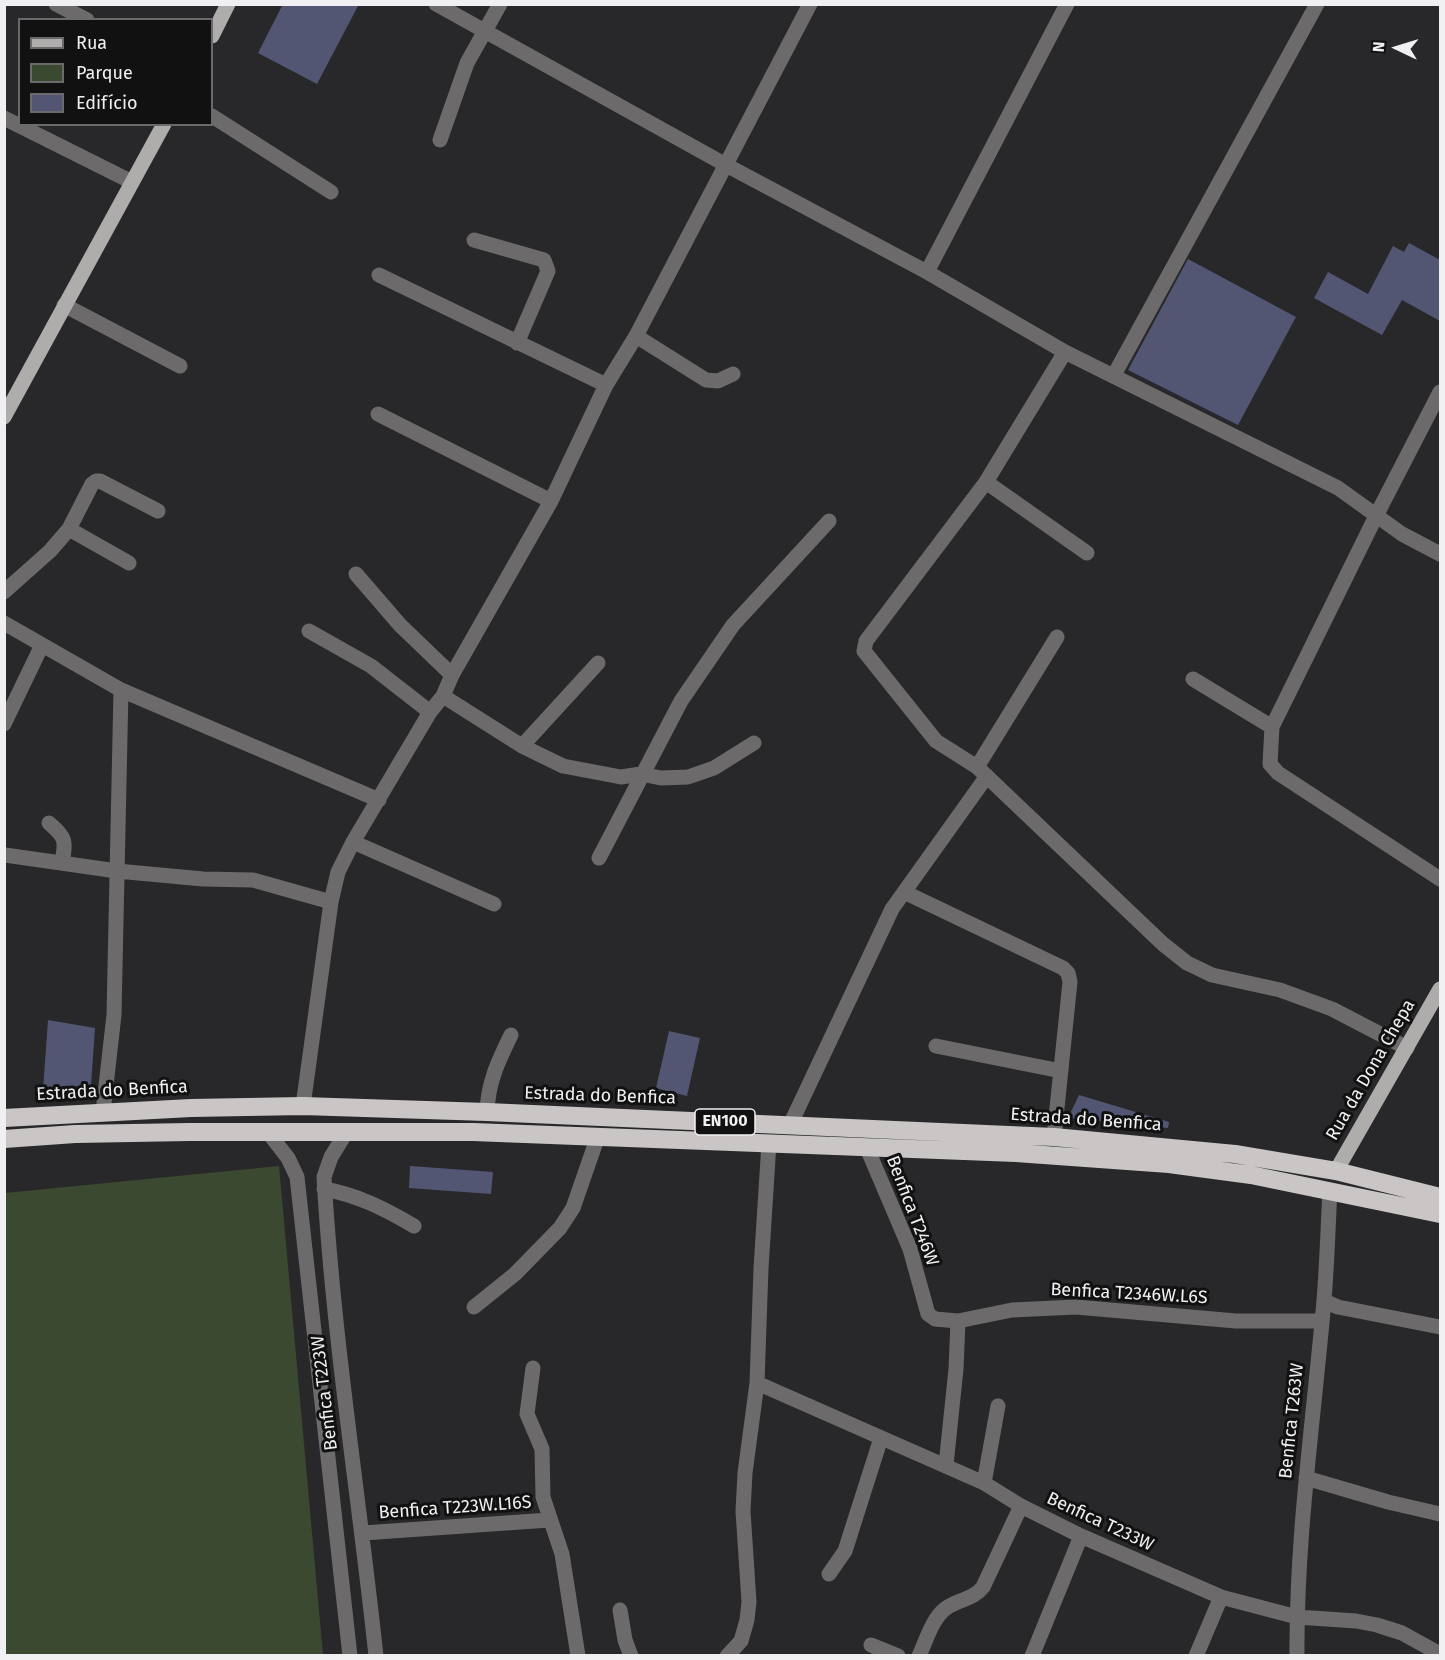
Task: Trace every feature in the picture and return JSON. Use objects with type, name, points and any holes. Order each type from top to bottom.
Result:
[{"type":"highway","name":"Estrada do Benfica","points":[[4,1118],[103,1112],[303,1106],[1054,1137],[1235,1154],[1336,1172],[1440,1197]]},
{"type":"highway","name":"Estrada do Benfica","points":[[4,1139],[75,1134],[347,1131],[598,1136],[1016,1153],[1169,1164],[1251,1175],[1440,1214]]},
{"type":"main road","points":[[213,34],[228,4]]},
{"type":"main road","points":[[4,417],[163,126]]},
{"type":"main road","name":"Rua da Dona Chepa","points":[[1336,1172],[1440,989]]},
{"type":"street","points":[[56,4],[83,18]]},
{"type":"street","points":[[436,4],[726,165],[927,272],[1065,352],[1338,488],[1402,534],[1440,554]]},
{"type":"street","points":[[440,140],[467,63],[500,4]]},
{"type":"street","points":[[303,1106],[331,902],[339,872],[353,842],[430,712],[443,696],[452,675],[551,501],[606,385],[636,336],[810,4]]},
{"type":"street","points":[[927,272],[1067,4]]},
{"type":"street","points":[[1114,375],[1317,4]]},
{"type":"street","points":[[213,117],[330,192]]},
{"type":"street","points":[[4,118],[18,125]]},
{"type":"street","points":[[20,126],[132,182]]},
{"type":"street","points":[[474,240],[544,260],[547,265],[548,271],[517,343]]},
{"type":"street","points":[[379,275],[606,385]]},
{"type":"street","points":[[64,304],[180,366]]},
{"type":"street","points":[[636,336],[706,380],[718,381],[733,374]]},
{"type":"street","points":[[1065,352],[986,482],[866,641],[864,651],[936,741],[982,771],[1163,944],[1187,963],[1212,975],[1280,990],[1332,1009],[1407,1048]]},
{"type":"street","points":[[1440,392],[1272,727],[1270,764],[1278,774],[1440,879]]},
{"type":"street","points":[[378,414],[551,501]]},
{"type":"street","points":[[4,591],[50,551],[69,529],[92,484],[96,481],[158,511]]},
{"type":"street","points":[[986,482],[1087,553]]},
{"type":"street","points":[[599,858],[681,701],[733,626],[829,521]]},
{"type":"street","points":[[69,529],[129,562]]},
{"type":"street","points":[[356,574],[400,625],[452,675]]},
{"type":"street","points":[[4,623],[121,690],[379,800]]},
{"type":"street","points":[[309,631],[371,666],[430,712]]},
{"type":"street","points":[[790,1125],[884,926],[982,771],[1057,637]]},
{"type":"street","points":[[4,724],[42,645]]},
{"type":"street","points":[[522,746],[598,663]]},
{"type":"street","points":[[1193,679],[1272,727]]},
{"type":"street","points":[[103,1112],[114,1015],[121,690]]},
{"type":"street","points":[[443,696],[522,746],[563,766],[621,777],[641,774],[661,778],[688,777],[714,768],[754,743]]},
{"type":"street","points":[[49,823],[63,834],[65,844],[62,863]]},
{"type":"street","points":[[353,842],[494,904]]},
{"type":"street","points":[[5,855],[117,871],[203,879],[253,880],[331,902]]},
{"type":"street","points":[[904,892],[1063,968],[1068,973],[1070,982],[1054,1137]]},
{"type":"street","points":[[487,1112],[487,1092],[495,1066],[511,1035]]},
{"type":"street","points":[[936,1046],[1061,1071]]},
{"type":"street","points":[[267,1131],[288,1158],[297,1177],[350,1656]]},
{"type":"street","name":"Benfica T223W","points":[[347,1131],[327,1166],[324,1189],[344,1402],[363,1533],[376,1656]]},
{"type":"street","points":[[474,1307],[515,1274],[560,1228],[573,1208],[598,1136]]},
{"type":"street","points":[[727,1656],[741,1641],[749,1602],[743,1511],[745,1473],[757,1383],[760,1268],[769,1143]]},
{"type":"street","name":"Benfica T246W","points":[[867,1148],[910,1249],[928,1314],[935,1319]]},
{"type":"street","points":[[324,1189],[368,1201],[414,1226]]},
{"type":"street","name":"Benfica T263W","points":[[1297,1656],[1297,1617],[1306,1478],[1324,1301],[1330,1190]]},
{"type":"street","points":[[1324,1301],[1338,1307],[1440,1327]]},
{"type":"street","name":"Benfica T2346W.L6S","points":[[935,1319],[958,1321],[1011,1310],[1076,1307],[1236,1321],[1322,1321]]},
{"type":"street","points":[[946,1465],[958,1321]]},
{"type":"street","points":[[533,1368],[527,1414],[542,1449],[543,1497],[562,1554],[578,1656]]},
{"type":"street","name":"Benfica T233W","points":[[757,1383],[946,1465],[1081,1536],[1221,1598],[1297,1617],[1356,1621],[1377,1625],[1402,1634],[1440,1654]]},
{"type":"street","points":[[984,1483],[998,1406]]},
{"type":"street","points":[[829,1575],[845,1551],[881,1438]]},
{"type":"street","points":[[1306,1478],[1388,1502],[1440,1514]]},
{"type":"street","points":[[919,1656],[939,1615],[947,1607],[977,1595],[983,1587],[1021,1506]]},
{"type":"street","name":"Benfica T223W.L16S","points":[[363,1533],[549,1520]]},
{"type":"street","points":[[1032,1656],[1081,1536]]},
{"type":"street","points":[[1196,1656],[1221,1598]]},
{"type":"street","points":[[620,1610],[625,1640],[631,1656]]},
{"type":"street","points":[[871,1645],[898,1656]]},
{"type":"green space","points":[[279,1166],[323,1655],[5,1655],[5,1193]]},
{"type":"building","points":[[283,4],[359,4],[317,84],[258,53]]},
{"type":"building","points":[[1409,243],[1440,260],[1440,321],[1402,300],[1382,335],[1314,298],[1328,272],[1368,294],[1393,246],[1404,252]]},
{"type":"building","points":[[1188,259],[1296,317],[1238,425],[1128,370]]},
{"type":"building","points":[[48,1020],[95,1028],[91,1085],[43,1090]]},
{"type":"building","points":[[669,1031],[700,1038],[687,1096],[656,1088]]},
{"type":"building","points":[[1079,1095],[1169,1122],[1168,1128],[1068,1118]]},
{"type":"building","points":[[410,1166],[493,1172],[491,1194],[409,1188]]}]
